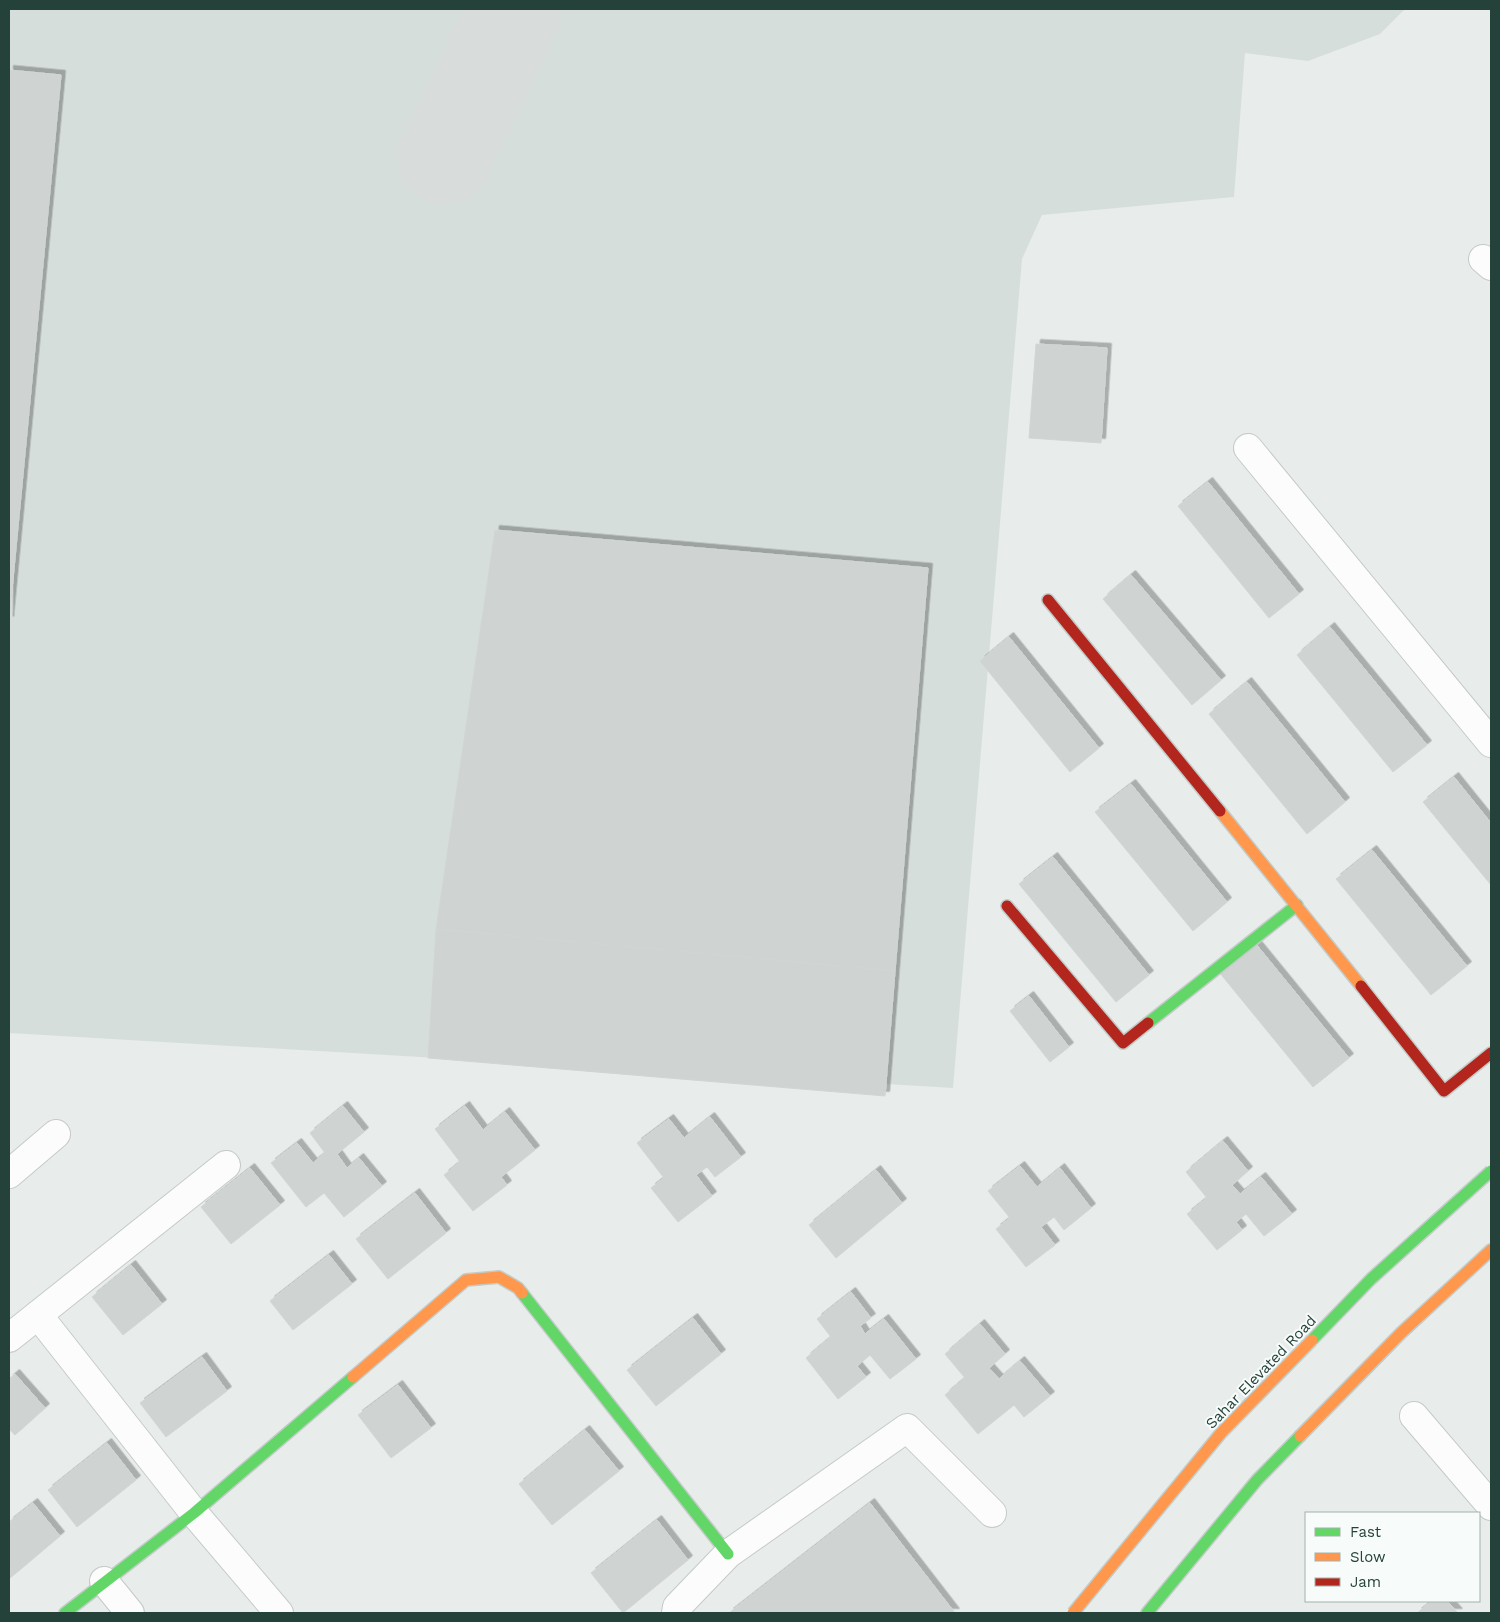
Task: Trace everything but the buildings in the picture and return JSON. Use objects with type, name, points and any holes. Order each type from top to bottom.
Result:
[{"type":"street","points":[[1248,448],[1491,743]]},
{"type":"street","points":[[1048,600],[1297,905],[1444,1091],[1491,1053]]},
{"type":"street","points":[[1006,906],[1123,1044],[1297,905]]},
{"type":"street","points":[[9,1174],[56,1134]]},
{"type":"street","points":[[9,1338],[226,1165]]},
{"type":"street","name":"Sahar Elevated Road","points":[[1073,1613],[1221,1433],[1371,1279],[1491,1171]]},
{"type":"street","points":[[1147,1613],[1257,1480],[1402,1333],[1491,1250]]},
{"type":"street","points":[[65,1613],[194,1513],[466,1280],[499,1277],[518,1288],[728,1554]]},
{"type":"street","points":[[38,1315],[194,1513],[279,1613]]},
{"type":"street","points":[[1414,1416],[1491,1506]]},
{"type":"street","points":[[676,1613],[677,1607],[728,1554],[907,1428],[992,1513]]},
{"type":"street","points":[[104,1582],[130,1613]]},
{"type":"shaded area","points":[[9,9],[1405,9],[1380,34],[1308,61],[1245,53],[1234,197],[1042,215],[1022,259],[953,1088],[9,1033]]},
{"type":"taxiway","points":[[444,158],[515,9]]},
{"type":"traffic: fast","points":[[1148,1023],[1297,905]]},
{"type":"traffic: fast","points":[[1312,1340],[1371,1279],[1491,1171]]},
{"type":"traffic: fast","points":[[522,1293],[728,1554]]},
{"type":"traffic: fast","points":[[65,1613],[194,1513],[353,1377]]},
{"type":"traffic: fast","points":[[1147,1613],[1257,1480],[1300,1436]]},
{"type":"traffic: slow","points":[[1220,811],[1361,986]]},
{"type":"traffic: slow","points":[[1300,1436],[1401,1333],[1491,1250]]},
{"type":"traffic: slow","points":[[353,1377],[466,1280],[499,1277],[518,1288],[522,1293]]},
{"type":"traffic: slow","points":[[1073,1613],[1221,1433],[1312,1340]]},
{"type":"traffic: jam","points":[[1048,600],[1220,811]]},
{"type":"traffic: jam","points":[[1007,906],[1123,1043],[1148,1023]]},
{"type":"traffic: jam","points":[[1361,986],[1444,1091],[1491,1053]]}]
